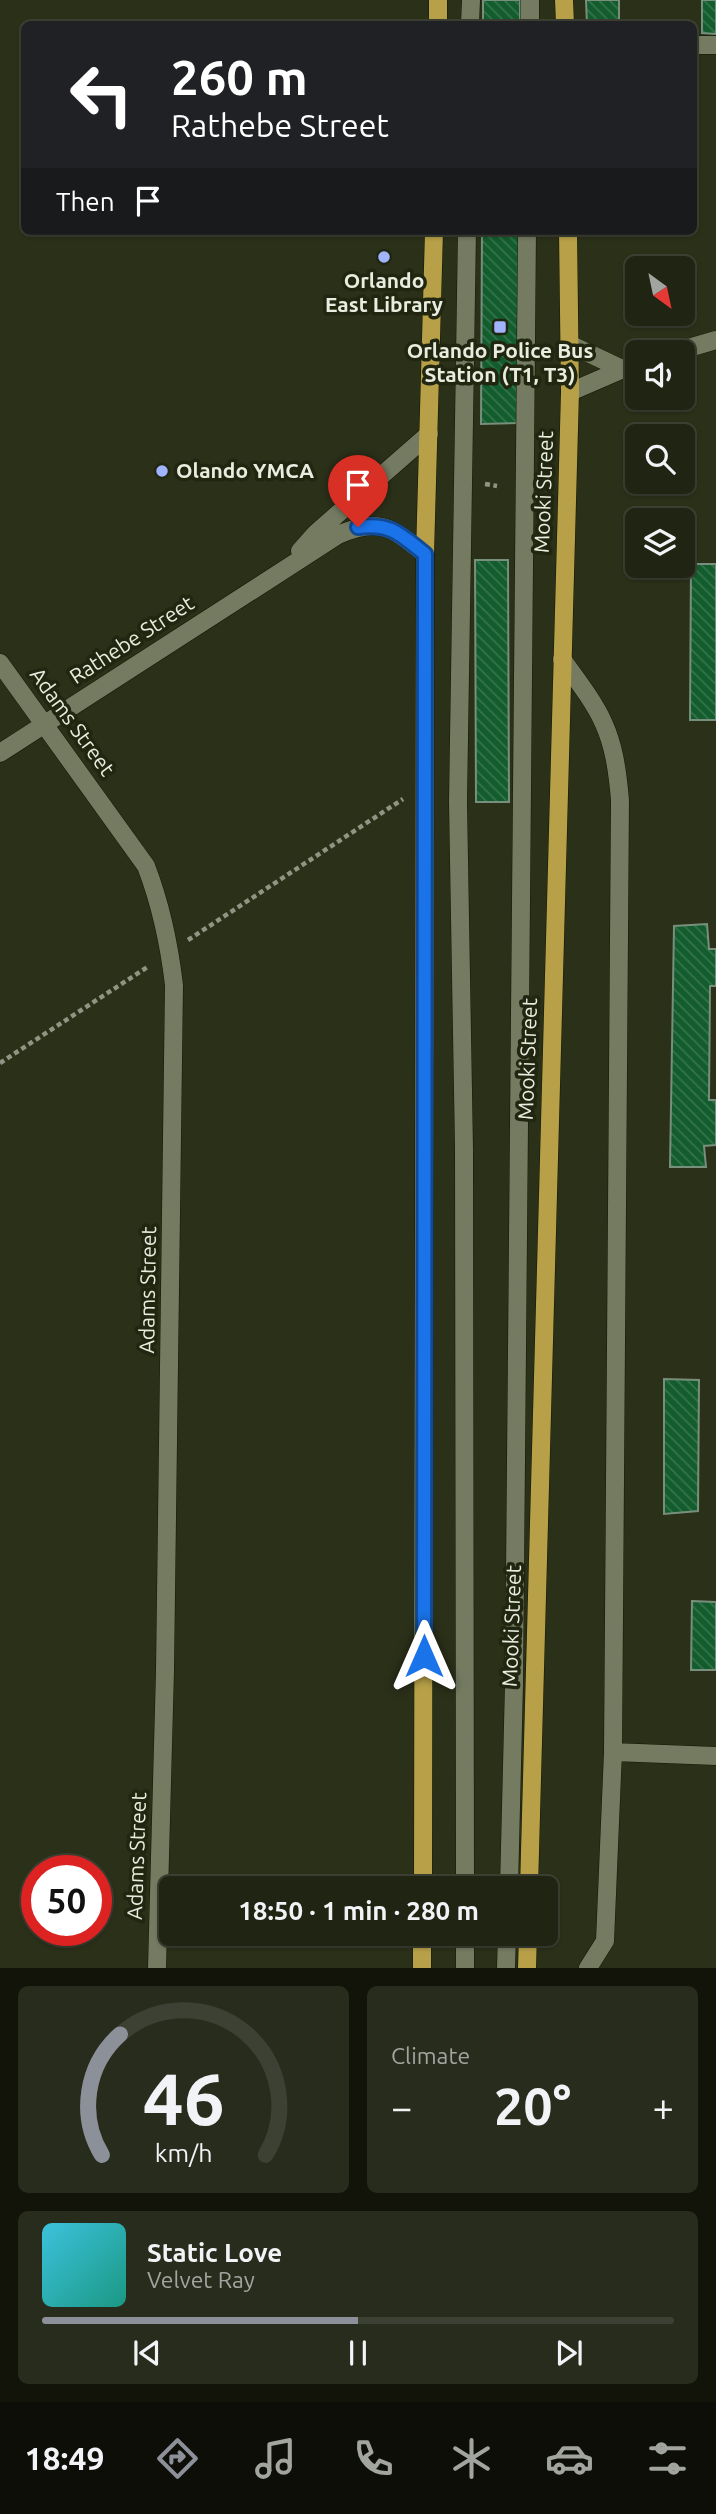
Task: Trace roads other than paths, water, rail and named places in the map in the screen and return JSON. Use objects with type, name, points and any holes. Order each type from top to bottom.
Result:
[{"type":"main road","points":[[438,0],[438,21]]},
{"type":"main road","points":[[564,0],[565,21]]},
{"type":"main road","points":[[423,1876],[425,554],[433,235]]},
{"type":"main road","name":"Mooki Street","points":[[528,1876],[570,392],[568,235]]},
{"type":"main road","points":[[422,1946],[422,1968]]},
{"type":"main road","points":[[527,1968],[528,1946]]},
{"type":"street","points":[[470,21],[471,0]]},
{"type":"street","points":[[530,0],[530,21]]},
{"type":"street","points":[[697,45],[716,45]]},
{"type":"street","points":[[465,1876],[464,1149],[458,802],[467,235]]},
{"type":"street","name":"Mooki Street","points":[[509,1876],[514,1684],[527,235]]},
{"type":"street","points":[[695,346],[716,340]]},
{"type":"street","points":[[569,344],[625,365]]},
{"type":"street","points":[[570,392],[625,368]]},
{"type":"street","name":"Rathebe Street","points":[[289,564],[316,533],[429,434]]},
{"type":"street","name":"Rathebe Street","points":[[0,753],[289,564],[338,535],[358,527],[375,525],[395,530],[425,554]]},
{"type":"street","points":[[562,659],[604,720],[616,752],[620,800],[612,1752],[605,1941],[588,1968]]},
{"type":"street","name":"Adams Street","points":[[0,663],[46,723],[146,866],[161,904],[174,985],[172,1224],[157,1968]]},
{"type":"street","points":[[612,1752],[716,1756]]},
{"type":"street","points":[[466,1946],[466,1968]]},
{"type":"street","points":[[506,1968],[507,1946]]},
{"type":"place","name":"Orlando East Library","points":[[384,257]]},
{"type":"place","name":"Orlando Police Bus Station (T1, T3)","points":[[500,327]]},
{"type":"place","name":"Olando YMCA","points":[[162,471]]}]
